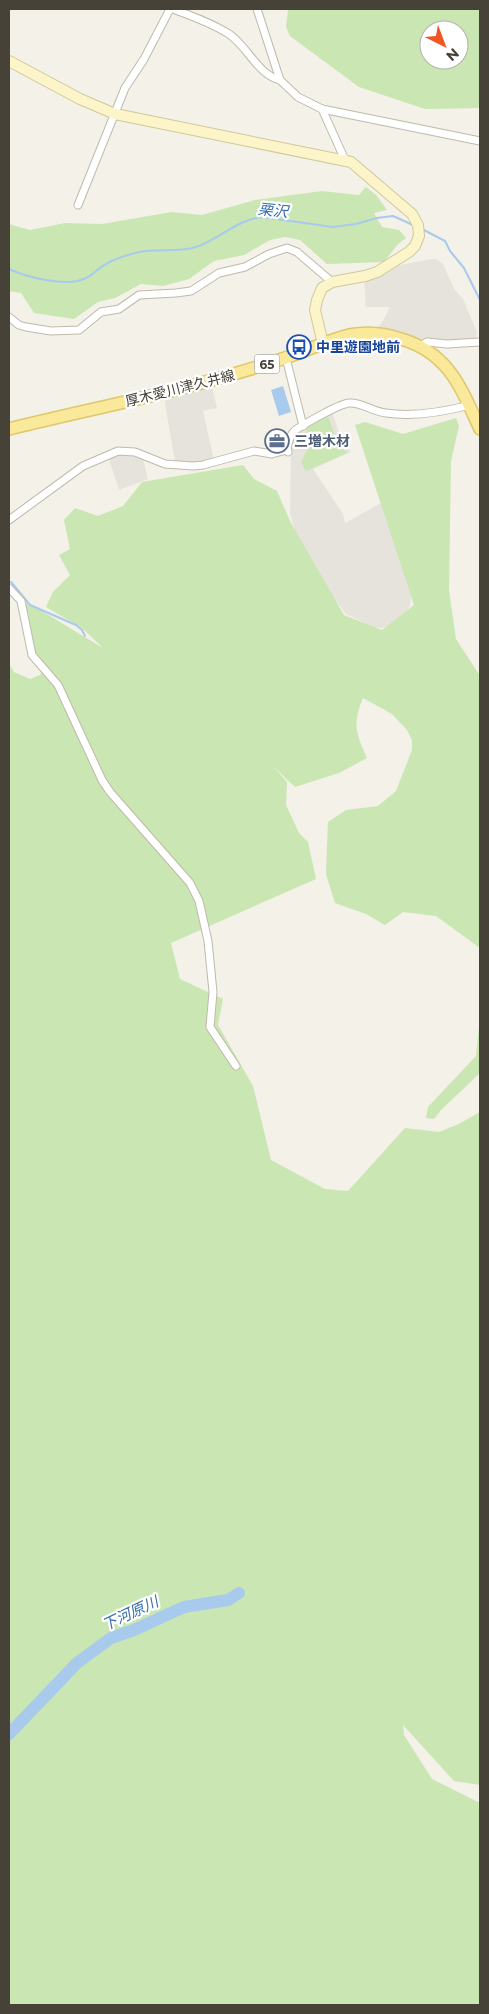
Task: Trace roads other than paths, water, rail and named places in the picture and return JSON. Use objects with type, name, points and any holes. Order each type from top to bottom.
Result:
[{"type":"main road","name":"厚木愛川津久井線","points":[[9,429],[188,387],[286,358],[349,335],[372,334],[394,336],[421,346],[448,368],[458,382],[480,429]]},
{"type":"street","points":[[78,205],[125,88],[144,59],[172,9],[215,26],[228,34],[244,48],[269,76],[280,80],[298,97],[322,109],[480,142]]},
{"type":"street","points":[[257,9],[280,80]]},
{"type":"street","points":[[9,61],[80,99],[115,114],[345,160],[356,165],[382,190],[408,210],[419,227],[419,236],[415,246],[382,270],[364,276],[332,282],[322,288],[316,305],[316,319],[323,344]]},
{"type":"street","points":[[322,109],[345,160]]},
{"type":"street","points":[[9,317],[19,325],[26,327],[51,331],[78,330],[101,312],[119,309],[139,295],[176,294],[191,291],[214,275],[245,267],[269,254],[287,248],[297,252],[332,282]]},
{"type":"street","points":[[421,346],[427,342],[447,344],[480,342]]},
{"type":"street","points":[[286,358],[303,426]]},
{"type":"street","points":[[9,520],[83,466],[118,451],[135,452],[165,464],[193,466],[254,451],[272,454],[287,451],[295,429],[335,408],[348,404],[361,405],[376,412],[392,414],[440,411],[470,405]]},
{"type":"street","points":[[9,588],[21,601],[32,655],[58,685],[102,780],[110,792],[190,883],[195,893],[208,941],[213,992],[210,1027],[236,1066]]},
{"type":"water","points":[[283,386],[291,412],[279,416],[271,390]]},
{"type":"waterway","name":"栗沢","points":[[9,269],[46,280],[76,281],[87,278],[103,266],[122,257],[146,251],[189,249],[205,244],[244,222],[262,217],[333,227],[393,216],[413,225]]},
{"type":"waterway","name":"栗沢","points":[[422,229],[445,241],[450,251],[464,268],[480,300]]},
{"type":"waterway","points":[[11,582],[30,605],[76,625],[85,636]]},
{"type":"waterway","name":"下河原川","points":[[9,1734],[77,1663],[111,1638],[134,1630],[184,1607],[228,1600],[239,1593]]},
{"type":"place","name":"中里遊園地前","points":[[299,347]]},
{"type":"place","name":"三増木材","points":[[277,441]]}]
